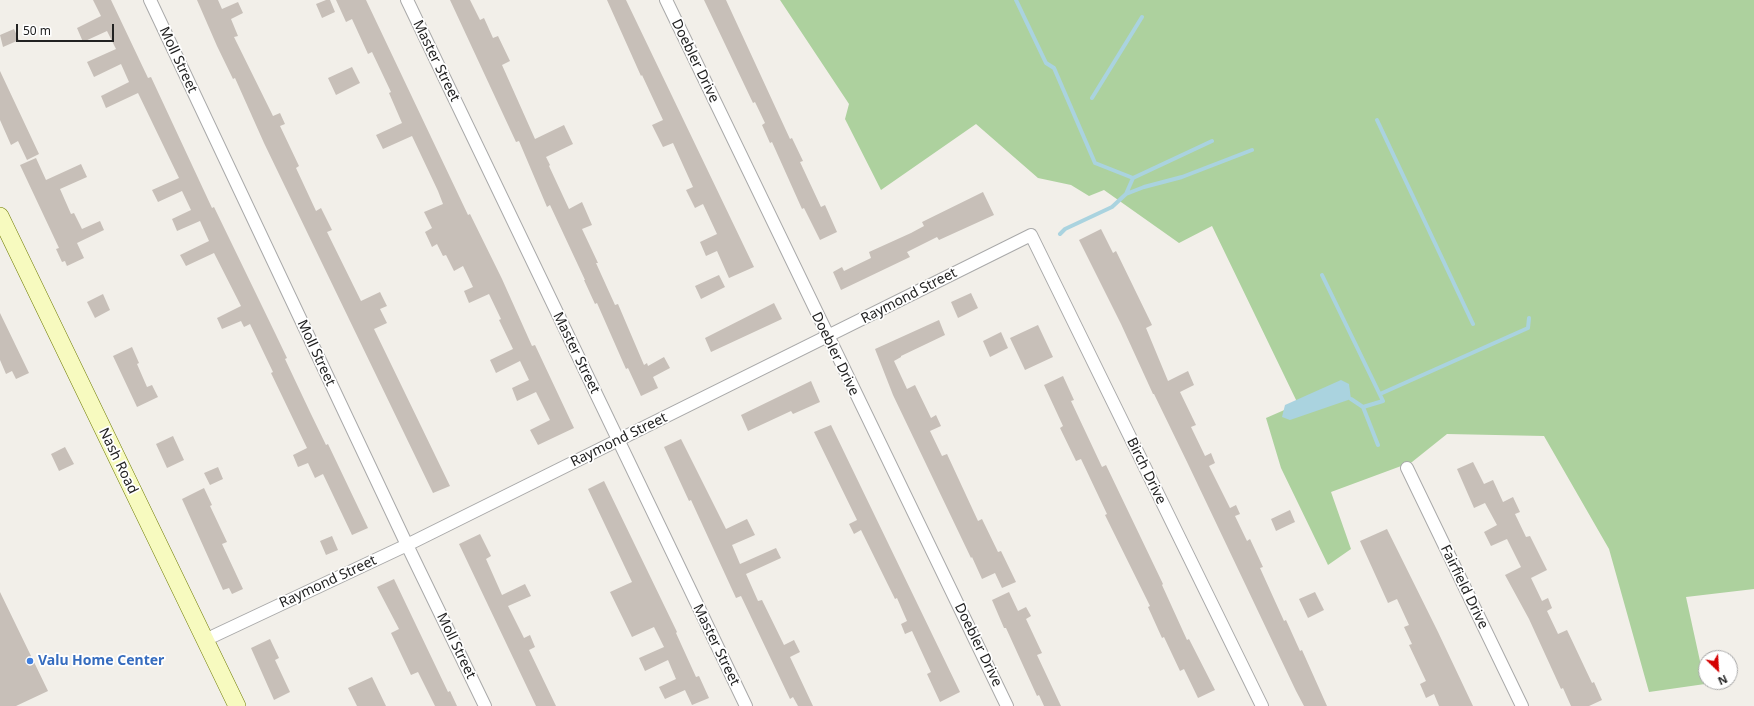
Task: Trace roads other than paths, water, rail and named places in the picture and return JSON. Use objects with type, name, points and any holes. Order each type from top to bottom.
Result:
[{"type":"main road","name":"Nash Road","points":[[0,216],[237,706]]},
{"type":"street","name":"Moll Street","points":[[150,0],[407,545],[485,706]]},
{"type":"street","name":"Master Street","points":[[407,0],[746,706]]},
{"type":"street","name":"Doebler Drive","points":[[666,0],[827,337],[1007,706]]},
{"type":"street","name":"Raymond Street","points":[[205,640],[407,545],[1031,235]]},
{"type":"street","name":"Birch Drive","points":[[1031,235],[1262,706]]},
{"type":"street","name":"Fairfield Drive","points":[[1407,468],[1522,706]]},
{"type":"water","points":[[1341,380],[1349,384],[1351,399],[1290,420],[1282,417],[1285,405]]},
{"type":"waterway","points":[[1016,0],[1046,63],[1054,68],[1095,163],[1133,178]]},
{"type":"waterway","points":[[1092,98],[1142,17]]},
{"type":"waterway","points":[[1377,120],[1473,324]]},
{"type":"waterway","points":[[1060,234],[1065,229],[1112,207],[1126,194],[1133,178],[1212,141]]},
{"type":"waterway","points":[[1126,194],[1144,187],[1182,177],[1252,150]]},
{"type":"waterway","points":[[1322,275],[1383,401],[1363,407],[1378,445]]},
{"type":"waterway","points":[[1380,394],[1528,328],[1529,318]]},
{"type":"waterway","points":[[1351,399],[1363,407]]},
{"type":"place","name":"Valu Home Center","points":[[30,661]]}]
